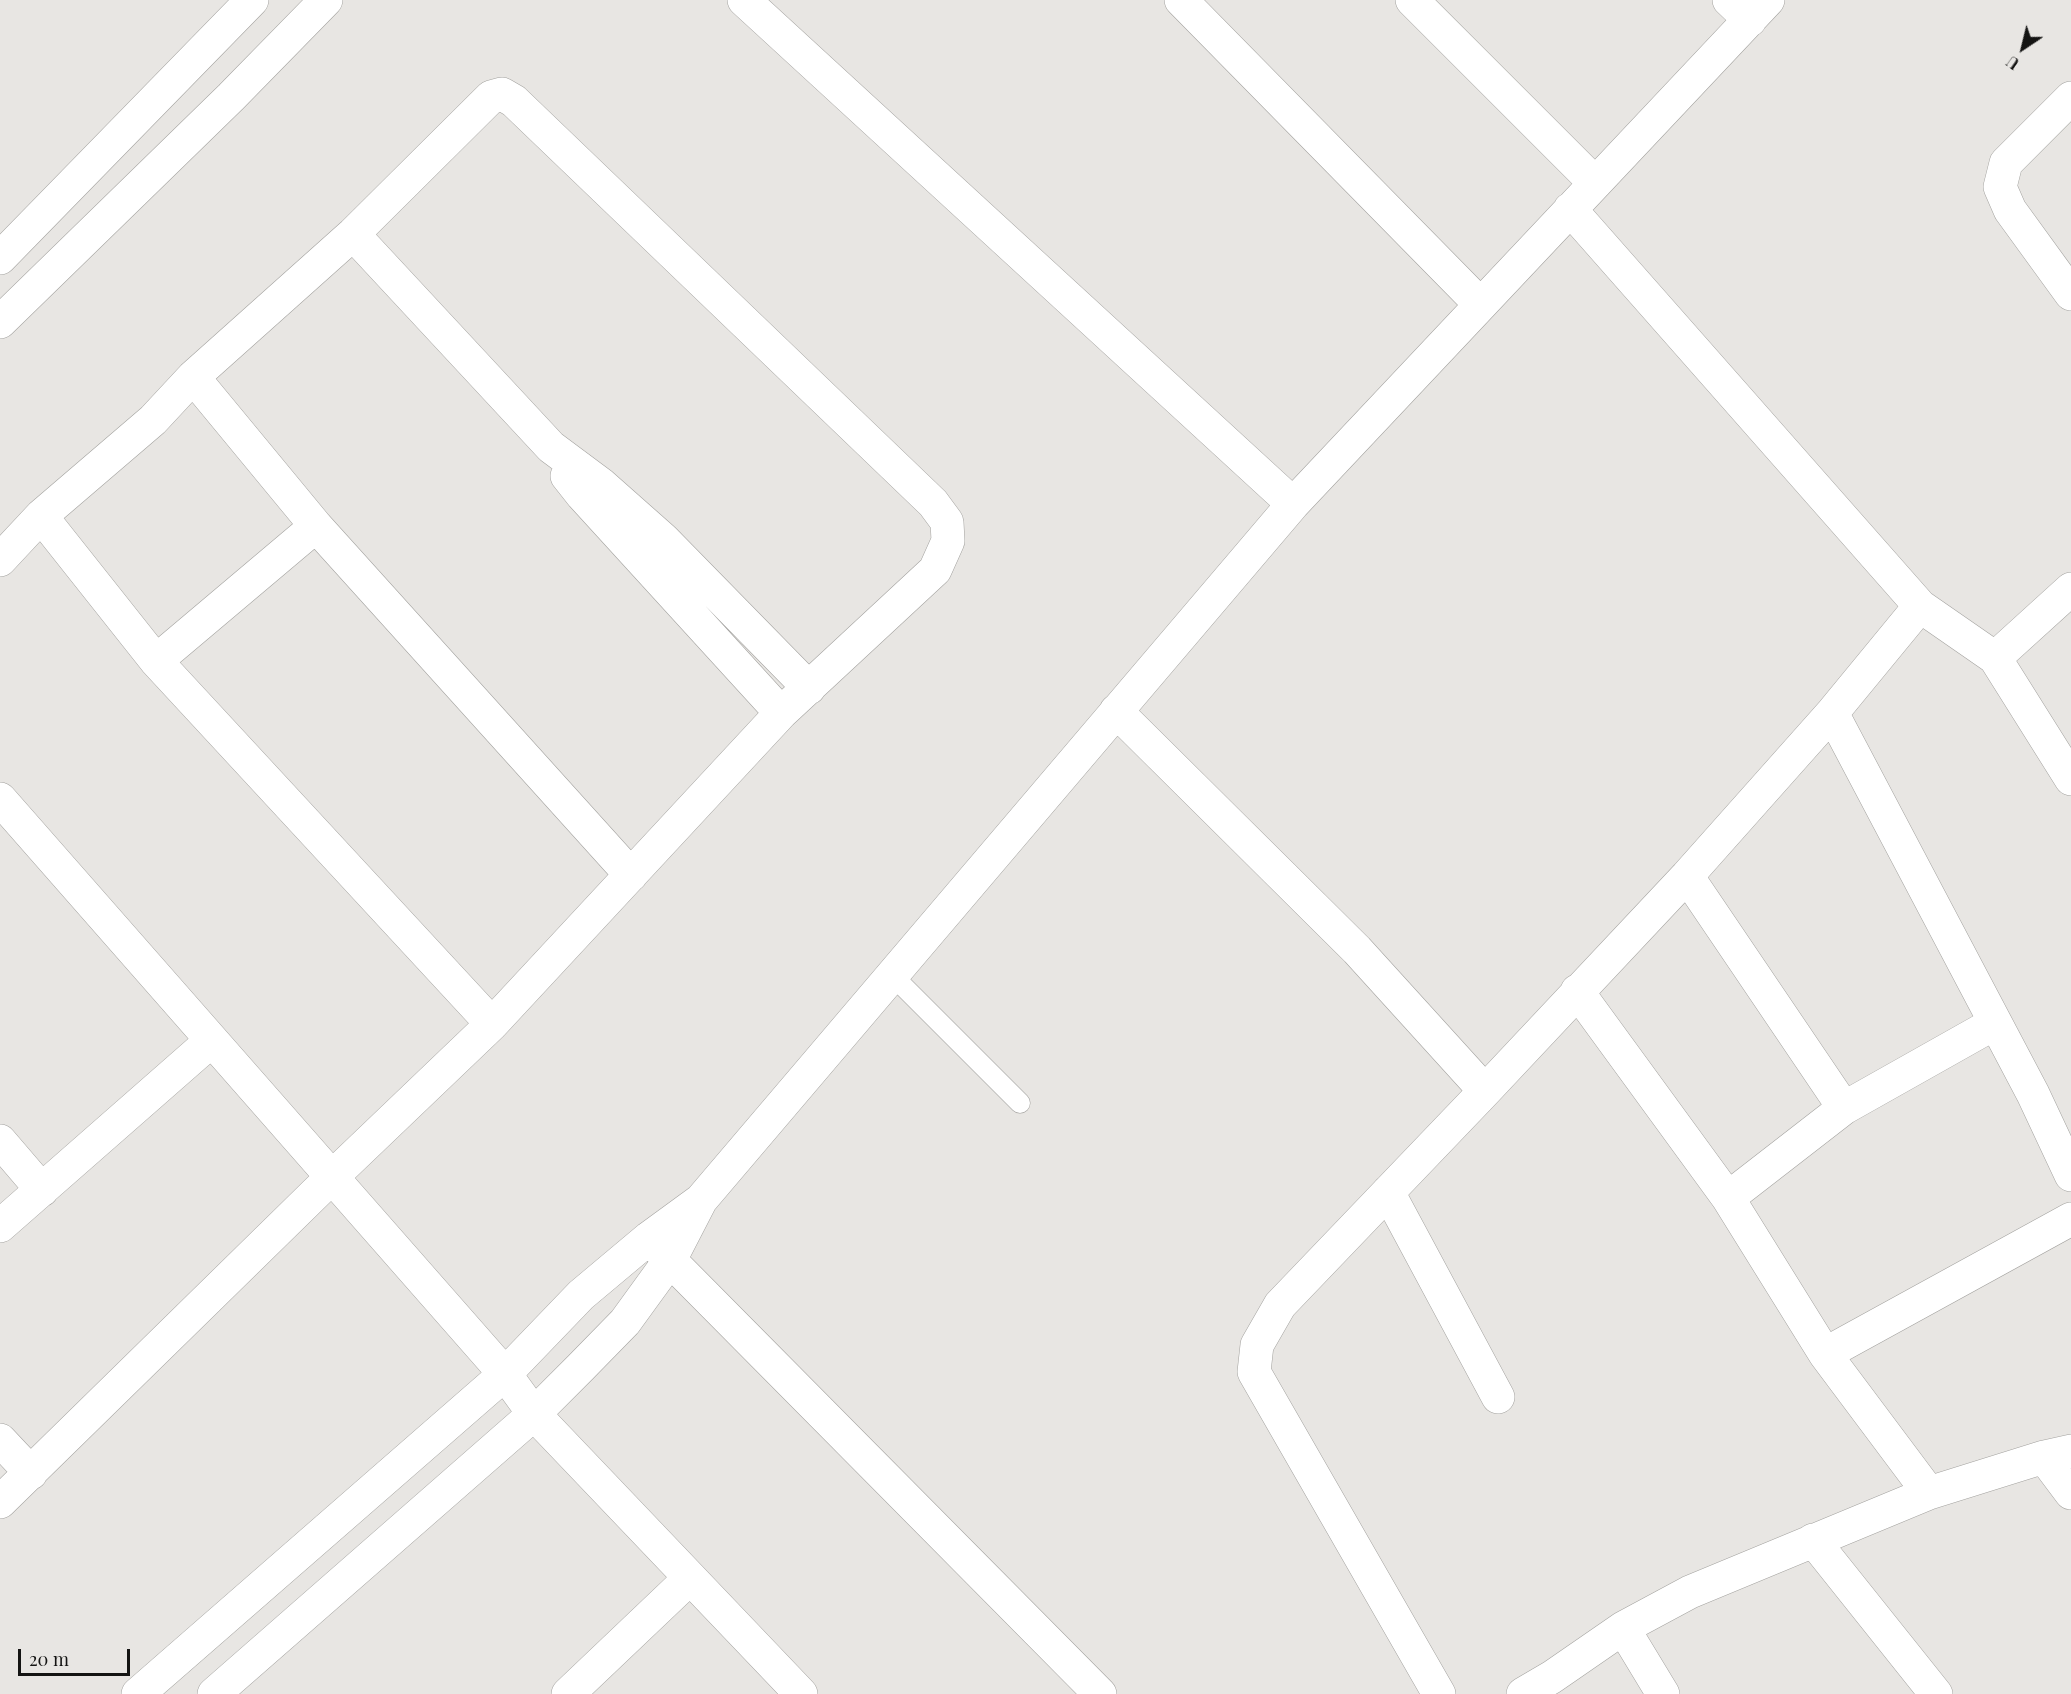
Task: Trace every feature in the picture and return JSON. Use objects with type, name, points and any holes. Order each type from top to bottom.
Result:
[{"type":"street","points":[[0,258],[252,0]]},
{"type":"street","points":[[0,322],[231,97],[326,0]]},
{"type":"street","points":[[744,0],[1293,504]]},
{"type":"street","points":[[1181,0],[1480,304]]},
{"type":"street","points":[[1412,0],[1595,183]]},
{"type":"street","points":[[214,1694],[534,1414],[625,1322],[659,1249],[1116,711],[1293,504],[1595,183],[1749,7]]},
{"type":"street","points":[[0,560],[42,516],[153,420],[193,377],[353,234],[491,97],[502,94],[514,101],[933,503],[947,522],[948,541],[935,570],[781,713],[492,1024],[0,1502]]},
{"type":"street","points":[[2071,98],[2006,163],[2000,187],[2010,210],[2071,294]]},
{"type":"street","points":[[1570,208],[1920,606],[1995,658],[2071,779]]},
{"type":"street","points":[[353,234],[551,447],[602,485],[663,539],[809,688]]},
{"type":"street","points":[[193,377],[316,526],[631,875]]},
{"type":"street","points":[[551,447],[566,474],[582,495],[781,713]]},
{"type":"street","points":[[42,516],[156,662],[492,1024]]},
{"type":"street","points":[[156,662],[316,526]]},
{"type":"street","points":[[1995,658],[2071,589]]},
{"type":"street","points":[[1439,1694],[1254,1372],[1257,1345],[1280,1305],[1686,876],[1832,713],[1920,606]]},
{"type":"street","points":[[1116,711],[1357,950],[1485,1091]]},
{"type":"street","points":[[1832,713],[2033,1094],[2071,1175]]},
{"type":"street","points":[[0,799],[505,1374],[534,1414],[801,1694]]},
{"type":"street","points":[[1686,876],[1844,1108]]},
{"type":"street","points":[[1577,991],[1728,1198],[1826,1354],[1929,1493]]},
{"type":"street","points":[[1728,1198],[1844,1108],[1995,1023]]},
{"type":"street","points":[[0,1226],[211,1041]]},
{"type":"street","points":[[0,1141],[42,1190]]},
{"type":"street","points":[[1388,1192],[1498,1397]]},
{"type":"street","points":[[1826,1354],[2071,1220]]},
{"type":"street","points":[[138,1694],[505,1374],[581,1295],[659,1249]]},
{"type":"street","points":[[659,1249],[1100,1694]]},
{"type":"street","points":[[0,1440],[31,1473]]},
{"type":"street","points":[[1522,1694],[1552,1677],[1623,1628],[1690,1592],[1929,1493],[2057,1454],[2071,1493]]},
{"type":"street","points":[[1813,1540],[1936,1694]]},
{"type":"street","points":[[568,1694],[690,1578]]},
{"type":"street","points":[[1623,1628],[1663,1694]]},
{"type":"lane","points":[[892,975],[1020,1103]]}]
